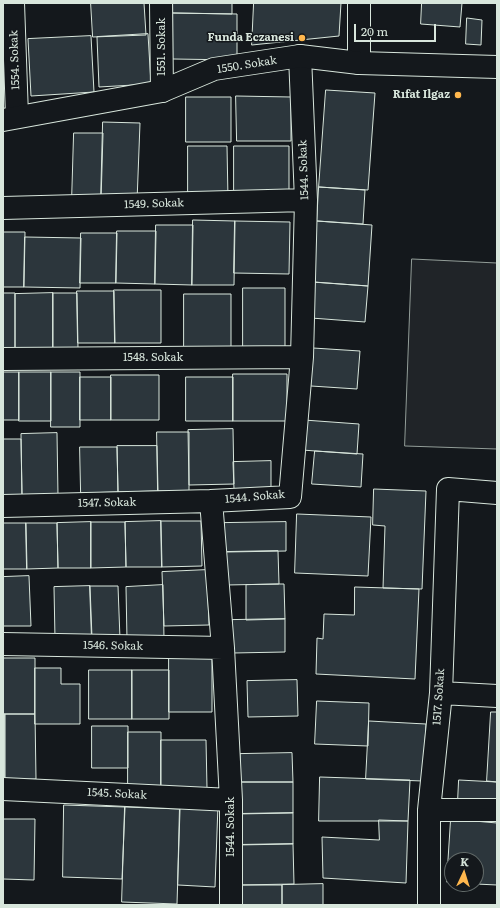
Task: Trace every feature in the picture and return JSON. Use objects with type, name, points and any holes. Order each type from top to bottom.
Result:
[{"type":"street","name":"1554. Sokak","points":[[10,118],[13,3]]},
{"type":"street","name":"1551. Sokak","points":[[161,3],[162,91]]},
{"type":"street","points":[[359,63],[360,3]]},
{"type":"street","name":"1550. Sokak","points":[[10,118],[162,91],[214,69],[300,56],[359,63],[497,67]]},
{"type":"street","name":"1544. Sokak","points":[[231,905],[231,800],[223,648],[211,501],[290,497],[302,357],[306,200],[300,56]]},
{"type":"street","name":"1549. Sokak","points":[[3,208],[306,200]]},
{"type":"street","name":"1548. Sokak","points":[[3,359],[302,357]]},
{"type":"street","name":"1517. Sokak","points":[[429,905],[429,810],[441,693],[448,489],[497,493]]},
{"type":"street","name":"1547. Sokak","points":[[3,506],[211,501]]},
{"type":"street","name":"1546. Sokak","points":[[3,644],[223,648]]},
{"type":"street","points":[[441,693],[497,696]]},
{"type":"street","name":"1545. Sokak","points":[[3,789],[231,800]]},
{"type":"street","points":[[429,810],[497,810]]},
{"type":"shaded area","points":[[412,259],[497,263],[497,449],[405,446]]},
{"type":"building","points":[[91,3],[144,3],[146,35],[93,37]]},
{"type":"building","points":[[173,3],[232,3],[232,14],[173,13]]},
{"type":"building","points":[[254,3],[341,3],[339,36],[252,45]]},
{"type":"building","points":[[422,3],[462,3],[460,27],[421,24]]},
{"type":"building","points":[[173,13],[237,14],[237,60],[173,59]]},
{"type":"building","points":[[467,18],[482,20],[481,45],[466,44]]},
{"type":"building","points":[[148,34],[151,84],[99,87],[97,37]]},
{"type":"building","points":[[91,36],[94,92],[31,96],[28,39]]},
{"type":"building","points":[[326,90],[375,93],[368,190],[319,187]]},
{"type":"building","points":[[236,96],[291,97],[291,141],[237,141]]},
{"type":"building","points":[[186,97],[231,97],[231,142],[186,142]]},
{"type":"building","points":[[103,122],[140,123],[137,202],[101,201]]},
{"type":"building","points":[[74,133],[103,133],[101,201],[72,200]]},
{"type":"building","points":[[188,146],[227,146],[228,199],[188,199]]},
{"type":"building","points":[[234,146],[289,146],[289,191],[234,191]]},
{"type":"building","points":[[319,187],[365,190],[363,224],[317,221]]},
{"type":"building","points":[[193,220],[235,221],[234,285],[192,285]]},
{"type":"building","points":[[235,221],[290,222],[289,274],[234,273]]},
{"type":"building","points":[[317,221],[372,225],[368,286],[312,282]]},
{"type":"building","points":[[156,225],[193,225],[192,285],[155,284]]},
{"type":"building","points":[[117,231],[156,231],[155,284],[116,283]]},
{"type":"building","points":[[3,232],[25,232],[24,287],[3,287]]},
{"type":"building","points":[[81,233],[117,233],[116,283],[80,283]]},
{"type":"building","points":[[25,237],[81,238],[80,288],[24,287]]},
{"type":"building","points":[[314,282],[368,286],[365,322],[311,318]]},
{"type":"building","points":[[243,288],[285,288],[285,347],[243,347]]},
{"type":"building","points":[[114,290],[161,290],[161,343],[115,343]]},
{"type":"building","points":[[77,291],[114,291],[115,343],[78,343]]},
{"type":"building","points":[[3,293],[15,293],[15,350],[3,350]]},
{"type":"building","points":[[53,293],[77,293],[78,349],[53,349]]},
{"type":"building","points":[[53,293],[53,349],[15,350],[15,294]]},
{"type":"building","points":[[184,294],[231,294],[231,348],[184,348]]},
{"type":"building","points":[[313,348],[360,351],[357,389],[311,386]]},
{"type":"building","points":[[3,372],[19,372],[19,420],[3,420]]},
{"type":"building","points":[[19,372],[51,372],[51,421],[19,421]]},
{"type":"building","points":[[51,372],[80,372],[80,427],[51,427]]},
{"type":"building","points":[[233,374],[287,374],[287,421],[233,421]]},
{"type":"building","points":[[111,375],[159,375],[159,420],[111,420]]},
{"type":"building","points":[[80,377],[111,377],[111,420],[80,420]]},
{"type":"building","points":[[186,377],[233,377],[233,421],[186,421]]},
{"type":"building","points":[[304,420],[359,424],[357,454],[302,450]]},
{"type":"building","points":[[233,429],[234,484],[189,485],[188,430]]},
{"type":"building","points":[[157,432],[189,432],[189,491],[158,491]]},
{"type":"building","points":[[57,433],[58,496],[22,496],[21,434]]},
{"type":"building","points":[[3,439],[21,439],[22,496],[3,496]]},
{"type":"building","points":[[117,446],[157,446],[158,491],[118,492]]},
{"type":"building","points":[[80,447],[117,447],[118,492],[81,493]]},
{"type":"building","points":[[315,451],[363,454],[361,487],[312,484]]},
{"type":"building","points":[[271,461],[271,488],[234,489],[233,462]]},
{"type":"building","points":[[374,489],[426,491],[422,589],[383,588],[385,526],[373,525]]},
{"type":"building","points":[[297,514],[371,517],[368,576],[295,573]]},
{"type":"building","points":[[161,521],[201,521],[202,566],[162,567]]},
{"type":"building","points":[[161,521],[162,567],[126,567],[125,522]]},
{"type":"building","points":[[91,522],[125,522],[126,567],[91,568]]},
{"type":"building","points":[[91,522],[91,568],[58,568],[57,523]]},
{"type":"building","points":[[286,522],[286,551],[225,552],[224,523]]},
{"type":"building","points":[[3,523],[26,523],[27,569],[3,569]]},
{"type":"building","points":[[26,523],[57,523],[58,568],[27,569]]},
{"type":"building","points":[[278,551],[279,584],[226,585],[225,552]]},
{"type":"building","points":[[207,570],[209,625],[164,626],[162,572]]},
{"type":"building","points":[[29,576],[31,626],[3,626],[3,577]]},
{"type":"building","points":[[284,584],[285,619],[246,620],[246,585]]},
{"type":"building","points":[[163,585],[164,639],[127,640],[126,587]]},
{"type":"building","points":[[90,586],[118,586],[120,639],[92,640]]},
{"type":"building","points":[[90,586],[92,638],[55,639],[54,587]]},
{"type":"building","points":[[355,587],[419,589],[415,679],[316,674],[317,638],[323,639],[324,614],[354,615]]},
{"type":"building","points":[[285,619],[285,652],[233,653],[232,620]]},
{"type":"building","points":[[169,657],[212,657],[212,712],[169,712]]},
{"type":"building","points":[[3,658],[35,658],[35,714],[3,714]]},
{"type":"building","points":[[35,668],[61,668],[61,684],[80,684],[80,724],[35,724]]},
{"type":"building","points":[[89,670],[132,670],[132,719],[89,719]]},
{"type":"building","points":[[132,670],[169,670],[169,719],[132,719]]},
{"type":"building","points":[[297,680],[298,716],[248,717],[247,681]]},
{"type":"building","points":[[317,701],[369,703],[368,746],[315,744]]},
{"type":"building","points":[[491,712],[497,712],[497,782],[487,781]]},
{"type":"building","points":[[3,714],[5,714],[5,780],[3,780]]},
{"type":"building","points":[[5,714],[35,714],[36,779],[5,780]]},
{"type":"building","points":[[369,721],[426,724],[423,781],[366,779]]},
{"type":"building","points":[[92,726],[128,726],[128,768],[92,768]]},
{"type":"building","points":[[128,732],[161,732],[161,788],[128,788]]},
{"type":"building","points":[[161,740],[206,740],[207,788],[161,788]]},
{"type":"building","points":[[292,753],[293,782],[240,782],[240,754]]},
{"type":"building","points":[[320,777],[410,780],[408,821],[319,821]]},
{"type":"building","points":[[459,780],[497,782],[497,803],[458,801]]},
{"type":"building","points":[[235,782],[293,782],[293,813],[236,814]]},
{"type":"building","points":[[180,804],[218,805],[215,887],[178,885]]},
{"type":"building","points":[[64,805],[125,807],[122,879],[63,877]]},
{"type":"building","points":[[125,807],[180,809],[177,904],[122,902]]},
{"type":"building","points":[[293,813],[293,844],[236,845],[236,814]]},
{"type":"building","points":[[3,819],[35,819],[34,880],[3,879]]},
{"type":"building","points":[[451,819],[497,823],[497,885],[484,884],[484,852],[449,852]]},
{"type":"building","points":[[379,820],[408,821],[406,883],[323,878],[322,837],[379,840]]},
{"type":"building","points":[[293,844],[294,884],[239,885],[235,845]]},
{"type":"building","points":[[323,884],[323,905],[282,905],[282,885]]},
{"type":"building","points":[[239,885],[282,885],[282,905],[239,905]]},
{"type":"place","name":"Funda Eczanesi","points":[[302,38]]},
{"type":"place","name":"Rıfat Ilgaz","points":[[458,95]]}]
